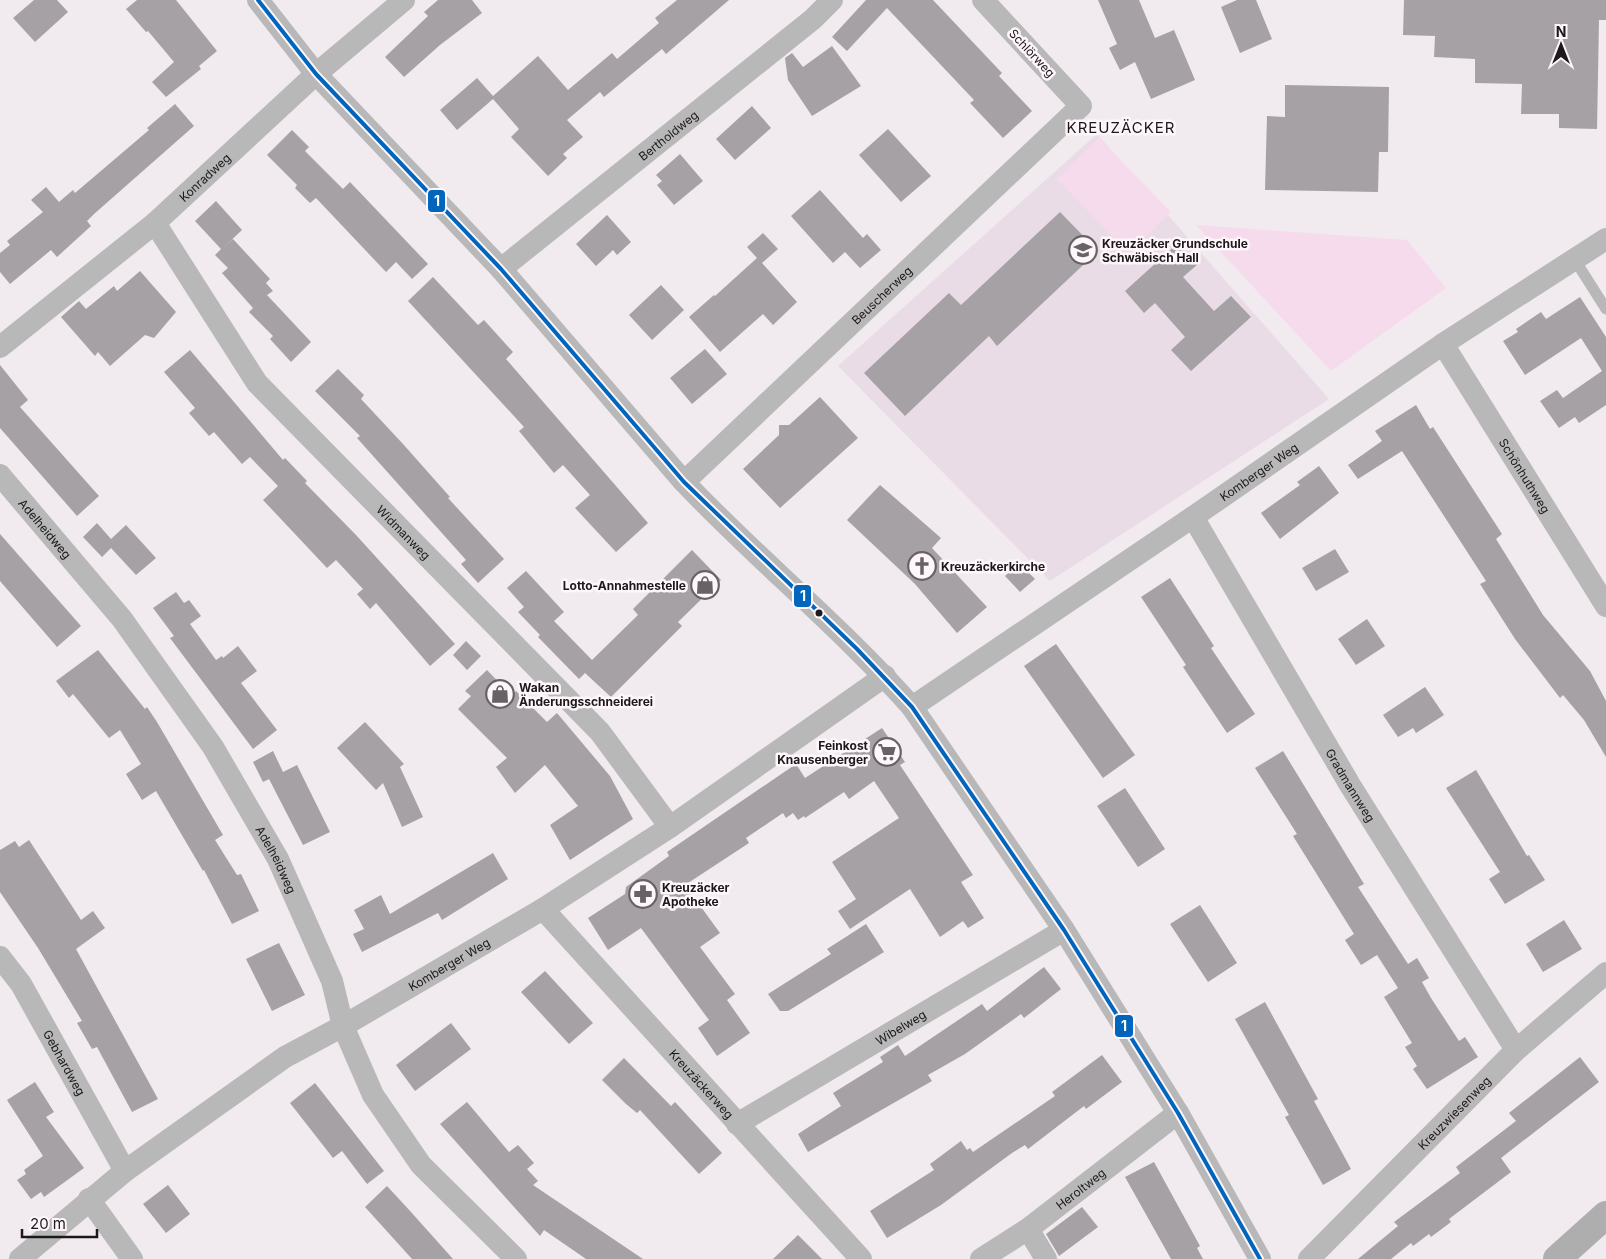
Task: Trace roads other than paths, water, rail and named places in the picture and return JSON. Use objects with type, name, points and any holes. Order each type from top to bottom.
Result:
[{"type":"street","points":[[258,0],[316,74],[501,269],[684,482],[713,513],[885,676],[912,706],[1064,930],[1178,1113],[1260,1259]]},
{"type":"street","name":"Konradweg","points":[[0,347],[155,223],[316,74],[404,0]]},
{"type":"street","name":"Bertholdweg","points":[[501,269],[813,19],[832,0]]},
{"type":"street","name":"Schlörweg","points":[[982,0],[1080,106]]},
{"type":"street","name":"Beuscherweg","points":[[684,482],[1080,106]]},
{"type":"street","name":"Widmanweg","points":[[155,223],[257,383],[600,732],[670,827]]},
{"type":"street","name":"Komberger Weg","points":[[912,706],[1193,517],[1443,344],[1606,239]]},
{"type":"street","name":"Schönhuthweg","points":[[1443,344],[1606,606]]},
{"type":"street","name":"Adelheidweg","points":[[0,475],[122,619],[213,747],[278,859],[332,981],[343,1026],[372,1095],[421,1165],[516,1259]]},
{"type":"street","name":"Gradmannweg","points":[[1193,517],[1350,786],[1516,1050]]},
{"type":"street","name":"Komberger Weg","points":[[20,1259],[89,1199],[125,1171],[285,1057],[343,1026],[543,909],[670,827],[885,676]]},
{"type":"street","name":"Kreuzäckerweg","points":[[543,909],[861,1259]]},
{"type":"street","name":"Wibelweg","points":[[737,1124],[1064,930]]},
{"type":"street","name":"Gebhardweg","points":[[0,957],[21,984],[125,1171]]},
{"type":"street","name":"Kreuzwiesenweg","points":[[1310,1259],[1516,1050],[1606,973]]},
{"type":"street","name":"Heroltweg","points":[[981,1259],[1028,1229],[1178,1113]]},
{"type":"street","points":[[89,1199],[132,1259]]},
{"type":"street","points":[[1557,1259],[1606,1215]]},
{"type":"street","points":[[1028,1229],[1046,1259]]},
{"type":"lane","points":[[1574,260],[1606,309]]},
{"type":"place","name":"Kreuzäcker Grundschule Schwäbisch Hall","points":[[1083,250]]},
{"type":"place","name":"Kreuzäckerkirche","points":[[922,566]]},
{"type":"place","name":"Lotto-Annahmestelle","points":[[705,585]]},
{"type":"place","name":"Wakan Änderungsschneiderei","points":[[500,694]]},
{"type":"place","name":"Feinkost Knausenberger","points":[[887,752]]},
{"type":"place","name":"Kreuzäcker Apotheke","points":[[643,894]]},
{"type":"district","name":"KREUZÄCKER","points":[[1121,127]]}]
